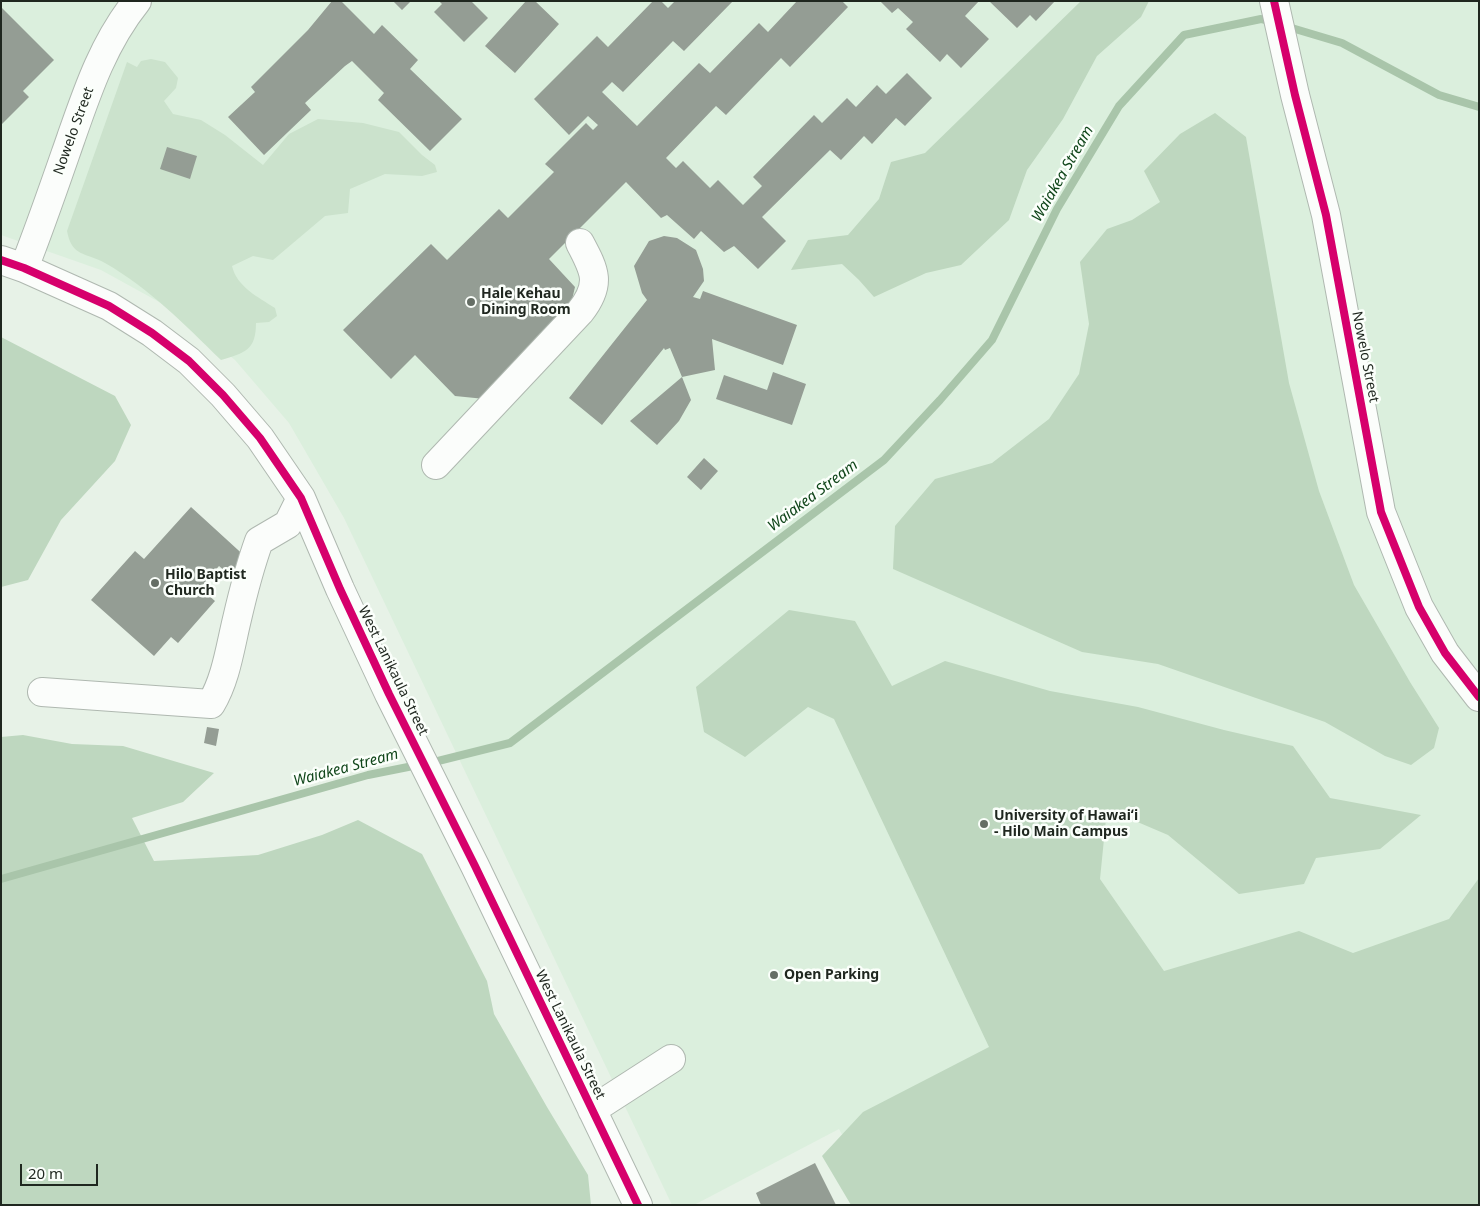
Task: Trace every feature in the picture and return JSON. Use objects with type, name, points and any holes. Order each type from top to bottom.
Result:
[{"type":"street","name":"Nowelo Street","points":[[13,264],[106,47],[124,17],[137,1]]},
{"type":"street","name":"Nowelo Street","points":[[1274,1],[1295,95],[1326,214],[1381,512],[1419,607],[1445,653],[1479,698]]},
{"type":"street","points":[[436,465],[590,300],[594,286],[593,266],[580,243]]},
{"type":"street","name":"West Lanikaula Street","points":[[13,264],[109,306],[152,333],[189,361],[223,395],[260,438],[301,498],[340,589],[389,694],[475,866],[638,1205]]},
{"type":"street","points":[[42,692],[211,704],[217,694],[229,657],[237,619],[259,541],[288,524],[301,498]]},
{"type":"street","points":[[592,1110],[671,1059]]},
{"type":"shaded area","name":"University of Hawaiʻi - Hilo Main Campus","points":[[1,1],[1479,1],[1479,1205],[857,1161],[839,1129],[694,1205],[672,1205],[344,518],[289,423],[235,360],[170,308],[101,270],[1,235]]},
{"type":"shaded area","points":[[1081,1],[1149,1],[1141,17],[1097,56],[1063,119],[1027,170],[1009,220],[961,265],[926,273],[874,297],[842,264],[791,270],[808,240],[848,235],[879,199],[891,162],[925,153]]},
{"type":"shaded area","points":[[151,59],[165,62],[178,78],[176,88],[164,101],[173,114],[201,120],[225,135],[263,165],[289,134],[318,119],[363,123],[399,132],[435,165],[437,172],[422,176],[385,174],[350,189],[348,213],[325,216],[273,260],[253,256],[232,266],[243,286],[275,308],[277,316],[269,322],[256,323],[254,339],[248,349],[221,360],[152,295],[105,263],[76,250],[69,239],[67,231],[127,62],[137,67],[141,61]]},
{"type":"shaded area","points":[[1215,113],[1246,137],[1289,383],[1319,491],[1354,585],[1439,728],[1434,748],[1411,765],[1385,756],[1325,722],[1158,664],[1082,652],[893,569],[895,526],[935,479],[992,463],[1049,419],[1079,374],[1089,324],[1080,262],[1107,229],[1132,220],[1160,202],[1144,171],[1180,134]]},
{"type":"shaded area","points":[[1,337],[115,396],[131,425],[115,461],[61,520],[28,580],[1,587]]},
{"type":"shaded area","points":[[789,610],[855,621],[892,686],[945,661],[1050,691],[1138,707],[1293,746],[1330,798],[1421,815],[1380,849],[1316,858],[1304,884],[1239,894],[1168,835],[1107,809],[1100,879],[1164,971],[1299,931],[1353,953],[1449,919],[1479,878],[1479,1205],[851,1205],[822,1156],[863,1112],[989,1047],[834,719],[808,707],[745,757],[704,732],[696,687]]},
{"type":"shaded area","points":[[23,735],[72,744],[123,746],[214,773],[183,802],[132,818],[154,861],[258,855],[322,835],[358,820],[422,854],[487,981],[494,1014],[588,1175],[591,1205],[1,1205],[1,737]]},
{"type":"building","points":[[332,1],[341,1],[374,34],[382,25],[418,60],[410,69],[462,119],[430,151],[378,100],[384,93],[352,61],[305,103],[311,110],[264,155],[228,117],[255,92],[251,87],[308,30]]},
{"type":"building","points":[[393,1],[411,1],[402,10]]},
{"type":"building","points":[[439,1],[471,1],[488,18],[464,42],[434,12],[442,4]]},
{"type":"building","points":[[526,1],[535,1],[559,24],[515,73],[485,46]]},
{"type":"building","points":[[653,1],[661,1],[668,8],[675,1],[733,1],[684,51],[673,41],[623,92],[612,82],[602,92],[637,126],[699,63],[710,73],[759,23],[768,32],[797,1],[842,1],[848,7],[790,67],[781,58],[726,115],[716,106],[666,158],[676,168],[683,161],[710,188],[718,180],[743,205],[762,186],[753,177],[814,115],[822,123],[847,98],[856,107],[877,85],[886,94],[907,73],[932,98],[905,126],[896,118],[872,144],[864,136],[841,160],[830,150],[762,217],[786,241],[758,269],[734,246],[724,252],[701,231],[694,239],[667,215],[661,218],[626,182],[549,259],[575,287],[568,317],[485,399],[455,396],[415,355],[391,379],[343,330],[431,244],[447,260],[499,209],[508,218],[554,172],[545,164],[586,123],[593,130],[598,125],[588,116],[569,135],[534,99],[597,36],[608,47]]},
{"type":"building","points":[[880,1],[979,1],[965,16],[989,39],[961,68],[947,54],[940,62],[906,29],[913,22],[898,8],[892,13]]},
{"type":"building","points":[[989,1],[1055,1],[1036,21],[1030,15],[1017,28]]},
{"type":"building","points":[[1,7],[54,60],[23,91],[29,97],[1,125]]},
{"type":"building","points":[[167,147],[197,156],[190,179],[160,169]]},
{"type":"building","points":[[664,236],[677,238],[696,250],[703,269],[704,281],[693,297],[700,299],[703,291],[797,325],[783,365],[712,339],[715,370],[682,377],[670,348],[665,350],[664,348],[602,425],[569,398],[647,300],[642,293],[634,266],[649,241]]},
{"type":"building","points":[[773,372],[806,384],[792,425],[716,399],[724,375],[767,390]]},
{"type":"building","points":[[682,377],[691,400],[679,421],[657,445],[630,421]]},
{"type":"building","points":[[704,458],[718,471],[701,490],[687,477]]},
{"type":"building","name":"Hilo Baptist Church","points":[[191,507],[249,560],[233,578],[219,566],[200,588],[215,601],[178,643],[171,637],[154,656],[91,600],[135,551],[144,559]]},
{"type":"building","points":[[207,727],[219,729],[216,746],[204,743]]},
{"type":"building","points":[[815,1163],[836,1205],[761,1205],[756,1193]]},
{"type":"waterway","name":"Waiakea Stream","points":[[430,763],[510,743],[884,460],[992,340],[1057,209],[1119,106],[1184,35],[1261,19],[1272,22]]},
{"type":"waterway","name":"Waiakea Stream","points":[[1285,26],[1342,43],[1439,95],[1479,107]]},
{"type":"waterway","name":"Waiakea Stream","points":[[1,879],[368,775],[418,765]]},
{"type":"cycle path","points":[[1274,1],[1295,95],[1326,215],[1381,512],[1419,607],[1445,653],[1479,697]]},
{"type":"cycle path","points":[[1,260],[24,268],[109,306],[152,333],[189,361],[223,395],[260,438],[301,498],[340,589],[389,694],[475,866],[638,1205]]},
{"type":"place","name":"Hale Kehau Dining Room","points":[[471,302]]},
{"type":"place","name":"Hilo Baptist Church","points":[[155,583]]},
{"type":"place","name":"University of Hawaiʻi - Hilo Main Campus","points":[[984,824]]},
{"type":"place","name":"Open Parking","points":[[774,975]]}]
